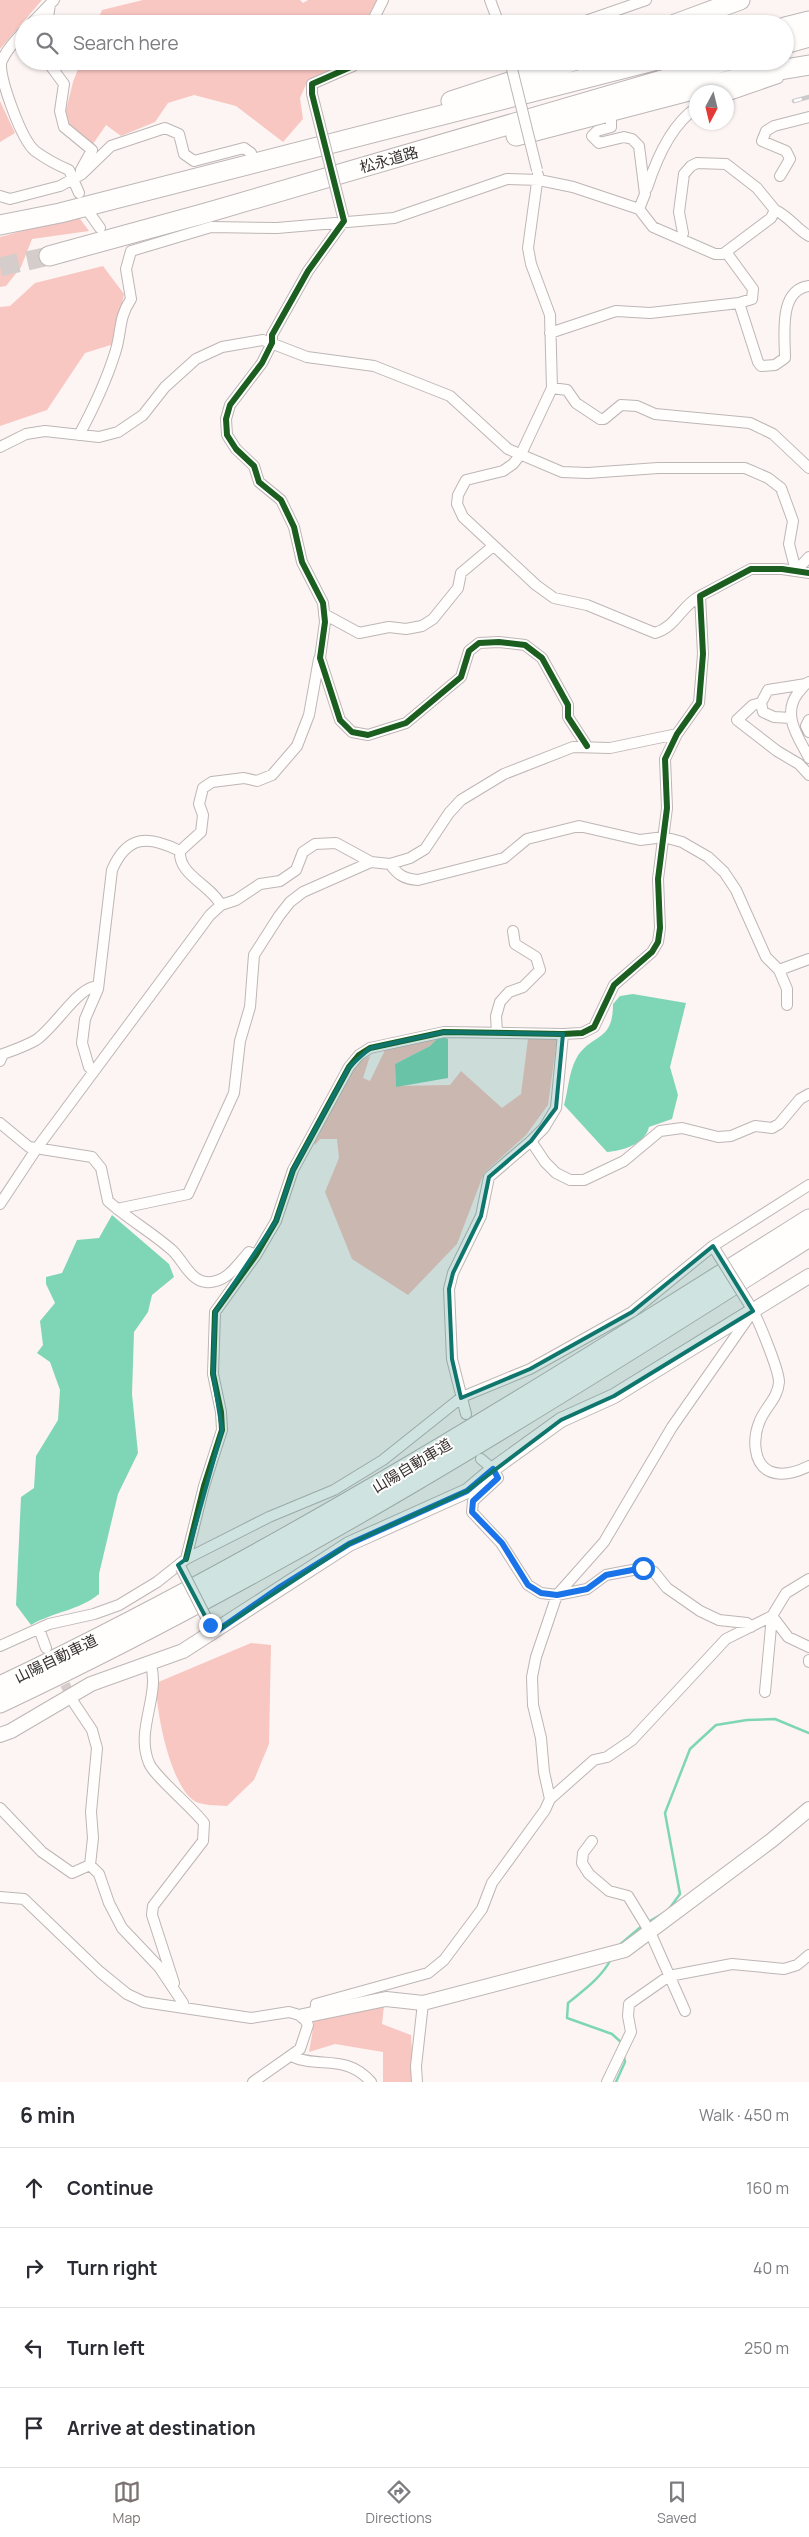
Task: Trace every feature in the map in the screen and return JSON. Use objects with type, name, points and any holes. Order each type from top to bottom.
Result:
[{"type":"highway","points":[[699,15],[740,0]]},
{"type":"highway","points":[[794,25],[809,21]]},
{"type":"highway","points":[[794,41],[809,37]]},
{"type":"highway","points":[[794,67],[809,65]]},
{"type":"highway","points":[[274,157],[546,70]]},
{"type":"highway","name":"松永道路","points":[[0,225],[60,213],[617,70]]},
{"type":"highway","name":"松永道路","points":[[49,256],[209,220],[362,167],[696,70]]},
{"type":"highway","points":[[362,167],[401,165],[608,115],[658,98],[777,70]]},
{"type":"highway","name":"山陽自動車道","points":[[0,1686],[178,1598],[360,1496],[493,1418],[809,1219]]},
{"type":"highway","name":"山陽自動車道","points":[[0,1703],[185,1612],[376,1505],[615,1361],[809,1238]]},
{"type":"street","points":[[376,15],[383,0]]},
{"type":"street","points":[[490,0],[496,15]]},
{"type":"street","points":[[603,15],[646,0]]},
{"type":"street","points":[[40,15],[52,2]]},
{"type":"street","points":[[49,15],[52,2]]},
{"type":"street","points":[[15,41],[1,63],[2,82],[23,136],[34,150],[53,163],[69,170],[79,193]]},
{"type":"street","points":[[54,70],[64,84],[60,111],[64,127],[92,150],[83,168],[74,178]]},
{"type":"street","points":[[221,905],[216,895],[183,867],[179,858],[180,851],[201,832],[203,815],[200,804],[203,788],[212,782],[244,778],[257,781],[272,775],[298,746],[309,714],[320,658],[324,614],[323,603],[302,562],[294,526],[281,500],[258,482],[254,466],[236,449],[227,435],[226,419],[230,405],[262,363],[272,343],[272,335],[308,271],[343,219],[312,94],[312,84],[344,70]]},
{"type":"street","points":[[512,70],[538,175],[528,248],[531,264],[550,315],[552,388],[521,454],[513,464],[503,471],[466,480],[458,494],[457,504],[463,517],[492,547],[554,598],[587,605],[655,633],[666,629],[688,602],[751,569],[809,573]]},
{"type":"street","points":[[734,93],[778,78],[777,70]]},
{"type":"street","points":[[639,209],[656,160],[689,112]]},
{"type":"street","points":[[608,115],[611,128],[597,132],[592,136],[599,142],[624,137],[632,139],[639,146],[645,194]]},
{"type":"street","points":[[780,176],[790,159],[786,150],[762,142],[766,131],[774,126],[809,117]]},
{"type":"street","points":[[0,196],[10,199],[60,186],[82,174],[111,146],[165,128],[179,134],[184,154],[194,161],[244,148],[251,153],[254,162]]},
{"type":"street","points":[[681,239],[683,232],[679,212],[684,174],[691,166],[698,163],[726,164],[757,188],[775,210],[789,217],[798,230],[809,236]]},
{"type":"street","points":[[79,435],[96,402],[115,354],[122,311],[131,299],[126,269],[127,248],[209,220],[277,228],[343,219],[394,218],[507,178],[538,175],[639,209],[653,227],[714,254],[723,254],[771,218],[775,210]]},
{"type":"street","points":[[88,211],[100,228]]},
{"type":"street","points":[[550,333],[616,311],[650,313],[739,303],[752,299],[753,289],[726,252]]},
{"type":"street","points":[[739,303],[758,362],[761,366],[775,365],[785,358],[786,306],[795,292],[801,287],[809,286]]},
{"type":"street","points":[[0,447],[26,434],[45,431],[99,437],[118,432],[143,415],[165,387],[196,359],[222,347],[264,340],[307,357],[374,366],[450,396],[508,449],[562,472],[579,473],[658,468],[745,468],[768,478],[781,488],[793,521],[789,544],[796,571]]},
{"type":"street","points":[[552,388],[567,390],[576,403],[600,419],[604,419],[621,405],[637,406],[655,414],[750,423],[773,434],[809,468]]},
{"type":"street","points":[[324,614],[359,634],[389,626],[406,629],[422,626],[433,618],[458,588],[461,573],[492,547]]},
{"type":"street","points":[[796,571],[809,556]]},
{"type":"street","points":[[212,1629],[181,1564],[222,1430],[221,1412],[213,1374],[215,1312],[256,1255],[276,1221],[293,1170],[350,1067],[359,1055],[370,1048],[444,1032],[582,1033],[594,1027],[614,985],[652,952],[658,942],[660,928],[658,879],[667,808],[665,759],[677,734],[699,703],[703,654],[700,596]]},
{"type":"street","points":[[320,658],[340,720],[352,732],[368,735],[406,723],[461,677],[469,651],[479,643],[499,642],[525,646],[542,658],[568,705],[568,717],[586,746]]},
{"type":"street","points":[[791,718],[774,717],[764,712],[761,703],[768,690],[807,683]]},
{"type":"street","points":[[807,683],[794,698],[791,718],[808,750]]},
{"type":"street","points":[[761,703],[753,705],[737,720],[777,751],[799,764],[809,775]]},
{"type":"street","points":[[809,720],[806,726],[809,732]]},
{"type":"street","points":[[0,1204],[37,1148],[210,915],[221,905],[236,900],[260,884],[280,881],[296,870],[303,852],[316,844],[336,843],[371,862],[390,864],[410,858],[425,849],[461,800],[504,774],[573,747],[610,748],[677,734]]},
{"type":"street","points":[[390,864],[397,873],[406,879],[418,880],[504,858],[527,839],[579,826],[640,840],[664,837],[682,842],[708,857],[724,872],[736,890],[766,957],[779,970],[788,990],[787,1005]]},
{"type":"street","points":[[94,1071],[89,1067],[82,1043],[85,1019],[98,989],[112,870],[118,855],[128,845],[145,840],[164,843],[180,851]]},
{"type":"street","points":[[117,1209],[188,1194],[234,1093],[240,1040],[250,1007],[254,955],[279,916],[297,897],[304,892],[371,862]]},
{"type":"street","points":[[496,1032],[496,1016],[500,1002],[509,992],[524,987],[540,970],[536,957],[515,944],[513,931]]},
{"type":"street","points":[[779,970],[809,958]]},
{"type":"street","points":[[0,1061],[3,1054],[36,1040],[69,1009],[84,989],[92,987],[98,989]]},
{"type":"street","points":[[466,1414],[452,1359],[449,1289],[453,1273],[481,1216],[489,1177],[544,1128],[556,1108],[563,1034]]},
{"type":"street","points":[[531,1141],[545,1162],[556,1173],[570,1180],[584,1180],[624,1161],[660,1131],[682,1128],[718,1137],[730,1136],[755,1126],[772,1128],[780,1124],[800,1099],[809,1094]]},
{"type":"street","points":[[0,1123],[28,1147],[92,1157],[101,1168],[108,1201],[173,1251],[196,1279],[206,1282],[217,1281],[227,1276],[249,1252],[256,1255]]},
{"type":"street","points":[[0,1646],[39,1629],[119,1605],[157,1582],[181,1564],[254,1524],[334,1490],[383,1460],[462,1397],[530,1369],[632,1312],[714,1248],[809,1185]]},
{"type":"street","points":[[714,1248],[761,1326],[779,1380],[776,1395],[759,1422],[756,1453],[761,1465],[770,1472],[786,1474],[798,1472],[809,1466]]},
{"type":"street","points":[[0,1735],[11,1731],[91,1684],[151,1665],[183,1652],[212,1629],[349,1544],[467,1491],[493,1469],[561,1420],[614,1396],[751,1307],[809,1276]]},
{"type":"street","points":[[550,1799],[544,1772],[541,1738],[533,1705],[532,1677],[536,1657],[557,1595],[604,1542],[672,1428],[751,1307]]},
{"type":"street","points":[[480,1459],[493,1469],[498,1478],[473,1501],[472,1512],[502,1543],[528,1585],[541,1593],[557,1595],[587,1589],[606,1575],[643,1568],[654,1572],[667,1588],[700,1612],[719,1620],[747,1623],[750,1627]]},
{"type":"street","points":[[765,1692],[772,1616],[786,1593],[809,1579]]},
{"type":"street","points":[[253,2082],[300,2049],[308,2025],[309,2015],[316,2004],[428,1973],[444,1960],[482,1909],[492,1883],[545,1810],[550,1799],[594,1760],[607,1757],[632,1740],[726,1639],[772,1616]]},
{"type":"street","points":[[772,1616],[788,1637],[809,1647]]},
{"type":"street","points":[[39,1629],[46,1648]]},
{"type":"street","points":[[151,1665],[154,1677],[144,1730],[144,1746],[150,1765],[204,1823],[203,1841],[153,1906],[152,1915],[174,1983],[172,1986]]},
{"type":"street","points":[[74,1703],[92,1730],[96,1748],[91,1812],[93,1838],[90,1865]]},
{"type":"street","points":[[0,1808],[42,1852],[72,1872],[90,1865]]},
{"type":"street","points":[[0,1897],[24,1899],[100,1972],[127,1994],[144,2002],[251,2018],[289,2012],[309,2015],[386,1999],[423,2003],[625,1950],[772,1840],[809,1809]]},
{"type":"street","points":[[592,1841],[583,1853],[582,1863],[589,1874],[609,1891],[628,1896],[650,1932],[685,2011]]},
{"type":"street","points":[[90,1865],[99,1874],[109,1903],[122,1928],[159,1967],[184,2003],[183,2008]]},
{"type":"street","points":[[607,2082],[631,2032],[628,2016],[629,2004],[669,1976],[732,1964],[784,1970],[797,1965],[809,1955]]},
{"type":"street","points":[[417,2082],[416,2066],[423,2003]]},
{"type":"street","points":[[292,2056],[298,2059],[332,2061],[355,2068],[371,2082]]},
{"type":"highlighted area","points":[[444,1032],[563,1034],[556,1108],[531,1141],[489,1177],[481,1216],[453,1273],[449,1289],[452,1359],[461,1398],[530,1369],[632,1312],[713,1246],[753,1311],[614,1396],[561,1420],[467,1491],[349,1544],[214,1633],[178,1565],[186,1559],[222,1430],[213,1374],[215,1312],[276,1221],[293,1170],[349,1067],[370,1048]]},
{"type":"shaded area","points":[[0,0],[42,0],[29,15],[15,15],[15,32],[0,49]]},
{"type":"shaded area","points":[[143,0],[300,0],[303,3],[308,0],[377,0],[369,15],[100,15],[102,10]]},
{"type":"shaded area","points":[[78,70],[329,70],[308,80],[300,98],[303,119],[283,142],[236,106],[194,95],[168,103],[155,122],[121,136],[106,125],[93,144],[70,129],[64,118]]},
{"type":"shaded area","points":[[0,101],[15,133],[0,142]]},
{"type":"shaded area","points":[[78,216],[89,231],[32,239],[21,267],[6,286],[0,287],[0,237]]},
{"type":"shaded area","points":[[103,266],[124,294],[114,344],[85,353],[47,410],[0,426],[0,307],[10,306],[35,283]]},
{"type":"shaded area","points":[[633,994],[686,1003],[670,1067],[678,1095],[672,1119],[649,1127],[643,1138],[632,1146],[607,1152],[564,1105],[570,1076],[576,1059],[588,1045],[605,1032],[612,1017],[613,1004],[620,996]]},
{"type":"shaded area","points":[[440,1036],[430,1046],[395,1064],[396,1086],[450,1085],[461,1071],[502,1108],[521,1094],[528,1039],[557,1039],[548,1105],[526,1135],[484,1173],[457,1244],[408,1295],[352,1259],[325,1192],[339,1158],[337,1139],[320,1139],[315,1145],[314,1143],[345,1081],[361,1061],[370,1056],[363,1078],[370,1081],[386,1048]]},
{"type":"shaded area","points":[[440,1036],[448,1039],[448,1078],[396,1087],[395,1064],[430,1046]]},
{"type":"shaded area","points":[[112,1215],[169,1264],[174,1277],[152,1295],[148,1312],[134,1332],[132,1394],[138,1453],[118,1494],[99,1574],[99,1594],[75,1608],[31,1625],[16,1605],[21,1497],[34,1488],[36,1456],[58,1420],[60,1390],[50,1362],[37,1353],[43,1345],[40,1321],[55,1303],[46,1284],[46,1277],[62,1273],[77,1240],[99,1238]]},
{"type":"shaded area","points":[[251,1643],[271,1645],[269,1744],[254,1780],[227,1806],[196,1802],[185,1791],[171,1763],[162,1728],[156,1683]]},
{"type":"shaded area","points":[[384,2006],[382,2024],[411,2035],[414,2082],[383,2082],[383,2052],[335,2044],[309,2052],[315,2017]]},
{"type":"waterway","points":[[669,1909],[680,1894],[665,1813],[690,1749],[716,1725],[747,1720],[775,1719],[809,1733]]},
{"type":"waterway","points":[[648,1922],[662,1914]]},
{"type":"waterway","points":[[617,1947],[643,1925]]},
{"type":"waterway","points":[[611,1959],[598,1977],[568,2003],[567,2018],[612,2034],[622,2043]]},
{"type":"waterway","points":[[616,2082],[625,2062],[624,2056]]},
{"type":"tunnel","points":[[0,267],[49,256]]},
{"type":"tunnel","points":[[58,1671],[73,1700]]},
{"type":"railway","points":[[794,101],[809,97]]},
{"type":"cycle path","points":[[344,70],[312,84],[312,94],[344,221],[308,271],[272,335],[272,343],[262,363],[230,405],[226,419],[227,435],[236,449],[254,466],[259,482],[281,500],[294,527],[302,562],[323,603],[325,622],[320,658],[340,720],[352,732],[368,735],[406,723],[461,677],[469,651],[479,643],[499,642],[525,645],[542,658],[568,705],[568,717],[587,746]]},
{"type":"cycle path","points":[[186,1559],[204,1486],[222,1430],[221,1412],[213,1374],[215,1312],[256,1255],[276,1221],[293,1170],[349,1067],[359,1055],[370,1048],[444,1032],[563,1034],[582,1033],[594,1027],[614,985],[652,952],[658,942],[660,928],[658,879],[667,808],[665,759],[677,734],[699,703],[703,654],[700,596],[751,569],[782,569],[809,573]]},
{"type":"route","points":[[210,1625],[214,1633],[280,1587],[349,1544],[467,1491],[493,1469],[498,1478],[473,1501],[472,1512],[502,1543],[528,1585],[541,1593],[557,1595],[587,1589],[606,1575],[643,1568]]}]
